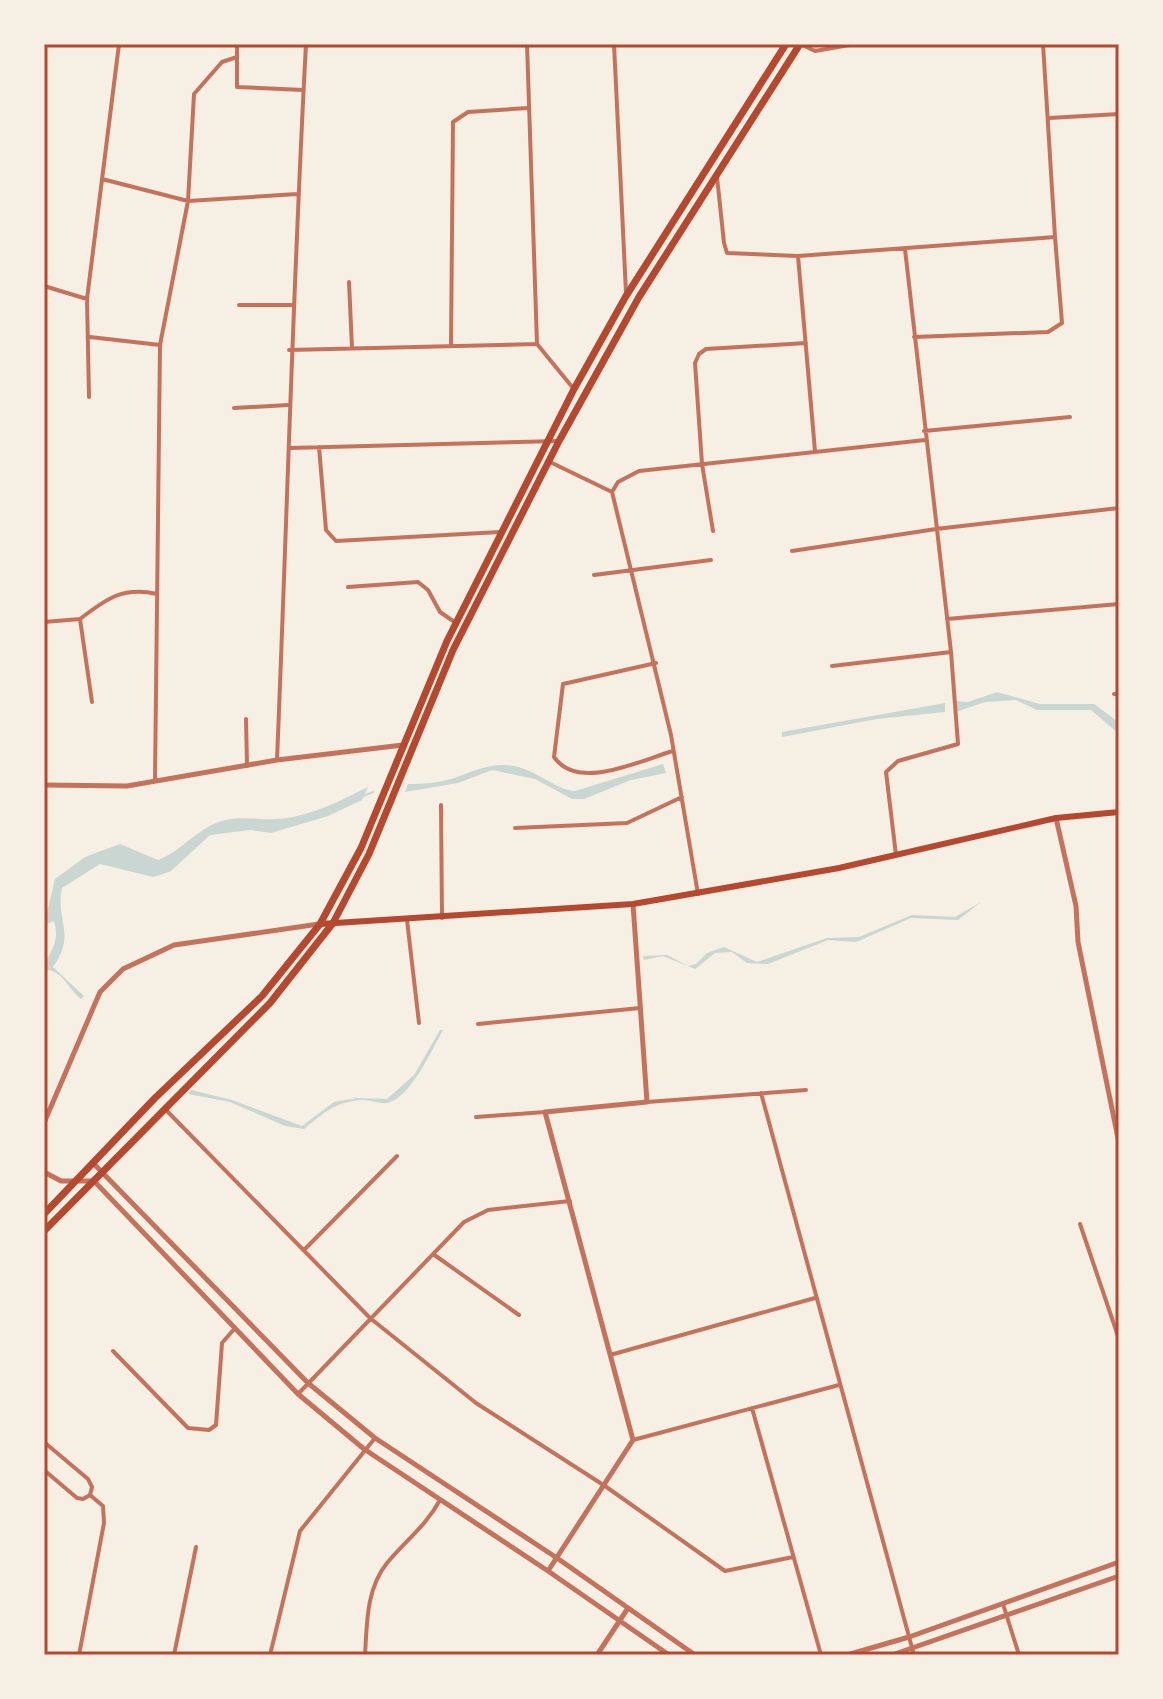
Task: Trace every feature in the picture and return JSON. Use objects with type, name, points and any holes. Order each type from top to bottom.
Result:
[{"type":"highway","points":[[44,1214],[262,996],[320,924],[353,867],[456,623],[574,389],[626,296],[786,44]]},
{"type":"highway","points":[[44,1231],[270,1003],[333,923],[369,854],[453,650],[548,461],[639,297],[800,44]]},
{"type":"highway","points":[[403,745],[414,744]]},
{"type":"main road","points":[[320,924],[633,904],[896,855],[1056,818],[1119,812]]},
{"type":"street","points":[[89,397],[87,299],[119,44]]},
{"type":"street","points":[[237,44],[237,87],[303,90]]},
{"type":"street","points":[[277,760],[290,448],[289,350],[306,44]]},
{"type":"street","points":[[527,44],[537,344],[574,389]]},
{"type":"street","points":[[614,44],[626,296]]},
{"type":"street","points":[[800,44],[815,51],[855,44]]},
{"type":"street","points":[[914,337],[1048,332],[1062,323],[1043,44]]},
{"type":"street","points":[[155,783],[160,345],[188,201],[194,94],[222,62],[237,57]]},
{"type":"street","points":[[451,345],[453,122],[468,112],[528,108]]},
{"type":"street","points":[[1049,118],[1119,114]]},
{"type":"street","points":[[717,175],[727,253],[798,256],[1055,237]]},
{"type":"street","points":[[102,179],[188,201],[298,194]]},
{"type":"street","points":[[896,855],[886,772],[898,761],[956,746],[951,652],[905,249]]},
{"type":"street","points":[[798,256],[815,451]]},
{"type":"street","points":[[349,282],[352,348]]},
{"type":"street","points":[[44,286],[87,299]]},
{"type":"street","points":[[239,305],[292,305]]},
{"type":"street","points":[[90,337],[160,345]]},
{"type":"street","points":[[713,531],[702,464],[695,363],[699,354],[706,349],[806,343]]},
{"type":"street","points":[[289,350],[537,344]]},
{"type":"street","points":[[234,408],[288,405]]},
{"type":"street","points":[[924,431],[1070,417]]},
{"type":"street","points":[[698,894],[656,663],[612,492],[618,482],[639,471],[925,440]]},
{"type":"street","points":[[290,448],[559,441]]},
{"type":"street","points":[[319,447],[326,530],[336,541],[500,532]]},
{"type":"street","points":[[548,461],[612,492]]},
{"type":"street","points":[[792,551],[936,529],[1119,508]]},
{"type":"street","points":[[594,575],[711,560]]},
{"type":"street","points":[[348,587],[418,582],[428,590],[440,612],[456,623]]},
{"type":"street","points":[[44,622],[80,619],[120,592],[140,590],[157,594]]},
{"type":"street","points":[[947,619],[1119,604]]},
{"type":"street","points":[[80,619],[92,702]]},
{"type":"street","points":[[832,666],[951,652]]},
{"type":"street","points":[[656,663],[563,684],[554,757],[566,769],[595,774],[674,750]]},
{"type":"street","points":[[246,719],[247,766]]},
{"type":"street","points":[[44,785],[103,788],[155,783],[277,760],[403,745]]},
{"type":"street","points":[[515,828],[627,823],[682,797]]},
{"type":"street","points":[[441,805],[442,918]]},
{"type":"street","points":[[1056,818],[1076,906],[1078,942],[1119,1143]]},
{"type":"street","points":[[633,904],[647,1102]]},
{"type":"street","points":[[407,920],[419,1023]]},
{"type":"street","points":[[44,1123],[100,992],[123,969],[174,945],[320,924]]},
{"type":"street","points":[[478,1024],[642,1008]]},
{"type":"street","points":[[476,1117],[806,1090]]},
{"type":"street","points":[[761,1093],[913,1652]]},
{"type":"street","points":[[165,1109],[370,1318],[476,1403],[605,1486],[725,1571],[793,1557]]},
{"type":"street","points":[[545,1112],[633,1440]]},
{"type":"street","points":[[304,1250],[397,1156]]},
{"type":"street","points":[[93,1163],[308,1383],[375,1438],[557,1558],[695,1655]]},
{"type":"street","points":[[44,1172],[61,1181],[94,1181],[298,1394],[364,1449],[620,1619],[669,1655]]},
{"type":"street","points":[[298,1394],[433,1254],[477,1214],[570,1201]]},
{"type":"street","points":[[1080,1224],[1119,1339]]},
{"type":"street","points":[[433,1254],[519,1315]]},
{"type":"street","points":[[610,1355],[815,1298]]},
{"type":"street","points":[[113,1351],[188,1428],[209,1430],[216,1425],[222,1343],[235,1328]]},
{"type":"street","points":[[548,1571],[633,1440],[840,1384]]},
{"type":"street","points":[[752,1408],[821,1655]]},
{"type":"street","points":[[270,1655],[295,1544],[375,1438]]},
{"type":"street","points":[[44,1442],[88,1479],[92,1487],[90,1495],[77,1498],[44,1470]]},
{"type":"street","points":[[79,1655],[104,1523],[103,1506],[90,1495]]},
{"type":"street","points":[[365,1655],[367,1616],[374,1587],[385,1565],[428,1521],[440,1500]]},
{"type":"street","points":[[174,1655],[196,1547]]},
{"type":"street","points":[[847,1655],[909,1637],[1119,1562]]},
{"type":"street","points":[[892,1655],[913,1652],[1119,1576]]},
{"type":"street","points":[[1003,1604],[1019,1655]]},
{"type":"street","points":[[597,1655],[628,1608]]},
{"type":"shaded area","points":[[997,692],[1040,704],[1094,704],[1117,721],[1119,734],[1091,710],[1037,710],[1016,700],[985,702],[956,712],[956,701],[968,702]]},
{"type":"shaded area","points":[[945,703],[945,712],[877,719],[782,737],[782,732]]},
{"type":"shaded area","points":[[663,764],[666,773],[631,780],[584,799],[572,799],[535,779],[492,770],[458,783],[405,792],[408,784],[451,779],[498,765],[526,770],[575,791]]},
{"type":"shaded area","points":[[368,787],[362,800],[328,816],[271,833],[250,830],[210,835],[171,871],[160,875],[153,877],[100,864],[62,888],[64,945],[53,967],[84,996],[81,999],[54,972],[49,970],[44,974],[56,937],[54,921],[44,925],[55,879],[85,857],[120,844],[158,860],[216,823],[238,818],[299,816]]},
{"type":"shaded area","points":[[981,902],[958,920],[911,918],[856,942],[828,940],[768,964],[747,963],[732,952],[715,953],[695,969],[663,956],[644,960],[643,956],[667,955],[688,966],[696,964],[707,953],[724,947],[757,962],[827,938],[859,937],[912,915],[955,917]]},
{"type":"shaded area","points":[[440,1030],[443,1030],[420,1072],[396,1099],[387,1103],[363,1100],[345,1103],[330,1109],[304,1129],[285,1126],[230,1102],[188,1094],[191,1090],[232,1100],[302,1126],[334,1102],[357,1098],[387,1099],[414,1075]]},
{"type":"waterway","points":[[363,796],[373,792]]}]
